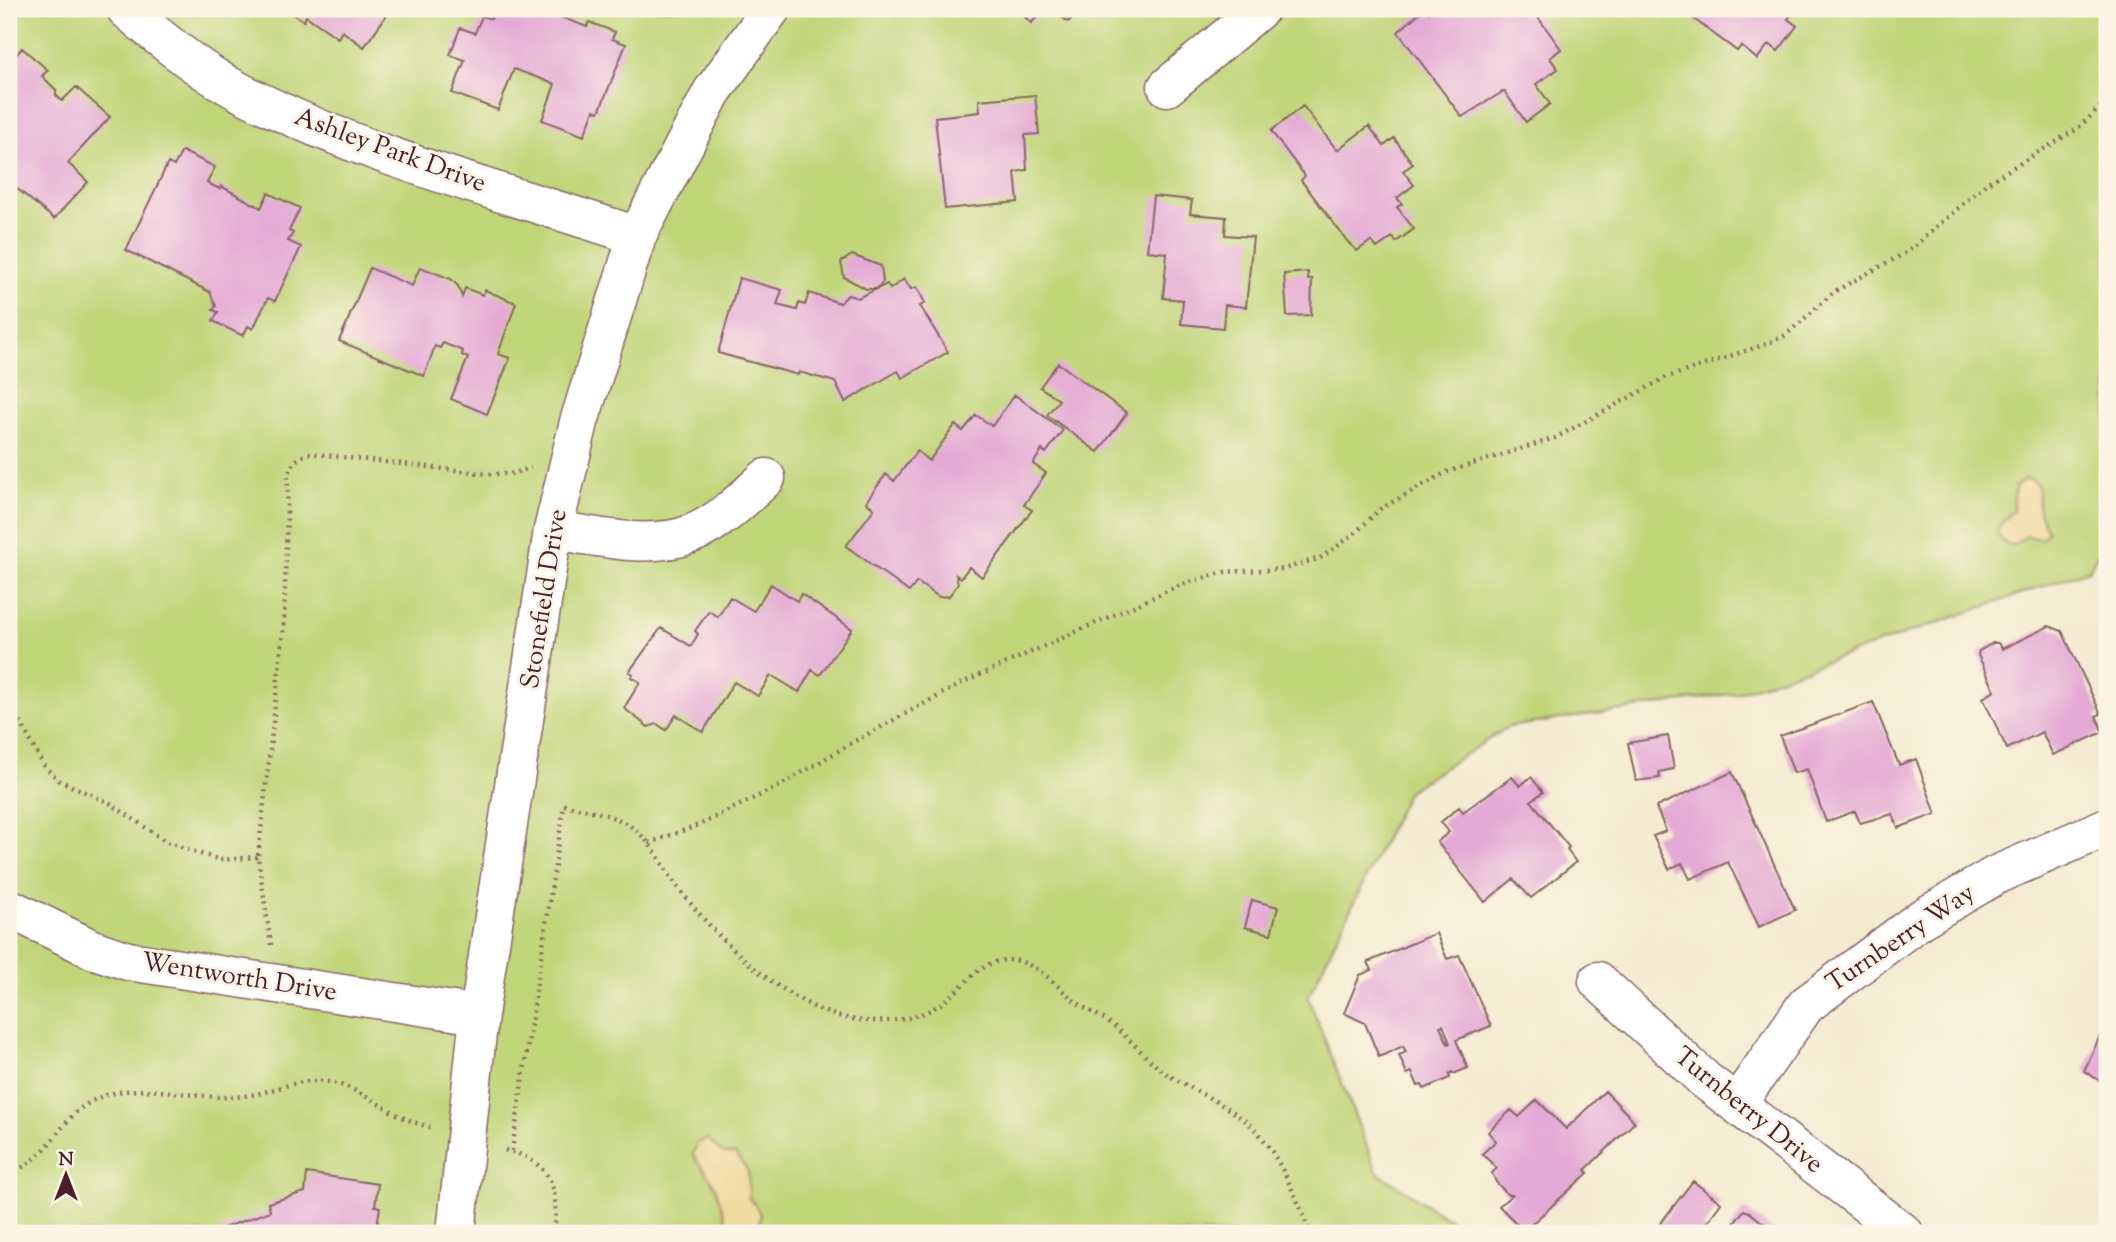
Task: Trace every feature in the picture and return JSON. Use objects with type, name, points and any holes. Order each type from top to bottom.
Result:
[{"type":"street","name":"Ashley Park Drive","points":[[126,9],[156,36],[240,92],[337,137],[637,236]]},
{"type":"street","name":"Stonefield Drive","points":[[456,1233],[480,1015],[554,530],[579,422],[637,236],[712,92],[771,9]]},
{"type":"street","points":[[1167,87],[1260,9]]},
{"type":"street","points":[[554,530],[632,541],[683,537],[726,513],[766,478]]},
{"type":"street","name":"Turnberry Way","points":[[1737,1104],[1805,1005],[1921,919],[1996,875],[2107,827]]},
{"type":"street","name":"Wentworth Drive","points":[[9,908],[92,949],[128,961],[480,1015]]},
{"type":"street","name":"Turnberry Drive","points":[[1598,981],[1705,1080],[1904,1233]]},
{"type":"path","points":[[649,843],[699,825],[781,785],[964,682],[1182,584],[1224,572],[1284,569],[1320,558],[1353,535],[1380,509],[1447,472],[1555,438],[1665,379],[1786,335],[1835,291],[1909,251],[1987,183],[2077,129],[2107,101]]},
{"type":"path","points":[[273,953],[258,857],[284,625],[288,474],[295,460],[308,453],[488,474],[510,474],[535,467]]},
{"type":"path","points":[[9,714],[20,721],[44,766],[60,781],[110,803],[149,831],[185,849],[220,860],[258,857]]},
{"type":"path","points":[[512,1152],[564,805],[617,818],[649,843],[678,887],[749,963],[794,996],[843,1017],[865,1022],[909,1017],[945,1001],[994,962],[1007,959],[1030,965],[1093,1015],[1115,1027],[1166,1073],[1237,1116],[1259,1134],[1299,1204],[1310,1233]]},
{"type":"path","points":[[9,1173],[35,1161],[91,1102],[110,1094],[147,1089],[243,1097],[297,1081],[317,1080],[335,1083],[413,1123],[440,1129]]},
{"type":"path","points":[[505,1150],[536,1161],[551,1185],[555,1199],[554,1233]]},
{"type":"green space","points":[[9,9],[2107,9],[2107,537],[2089,570],[1737,693],[1508,727],[1408,791],[1308,997],[1377,1172],[1470,1233],[9,1233]]},
{"type":"sand","points":[[2024,479],[2033,480],[2038,485],[2039,512],[2048,532],[2041,539],[2026,536],[2014,545],[2006,544],[1998,536],[1997,529],[2013,510],[2015,487]]},
{"type":"sand","points":[[708,1139],[722,1153],[735,1154],[748,1171],[749,1198],[760,1214],[753,1233],[732,1233],[715,1187],[693,1155],[697,1143]]},
{"type":"building","points":[[286,9],[374,9],[386,16],[364,47],[342,31],[338,38],[306,16],[304,21]]},
{"type":"building","points":[[495,9],[539,9],[587,27],[589,22],[615,32],[612,39],[626,44],[599,112],[594,110],[584,136],[542,120],[555,84],[514,69],[498,110],[452,93],[465,60],[450,55],[460,28],[475,33],[482,16],[491,19]]},
{"type":"building","points":[[1017,9],[1046,9],[1031,23]]},
{"type":"building","points":[[1052,9],[1082,9],[1068,22]]},
{"type":"building","points":[[1435,9],[1532,9],[1561,49],[1550,58],[1558,69],[1536,84],[1550,104],[1526,122],[1504,91],[1462,117],[1398,32],[1419,13],[1426,10],[1429,13]]},
{"type":"building","points":[[1796,9],[1788,19],[1797,26],[1778,51],[1769,44],[1757,59],[1741,46],[1737,51],[1683,11]]},
{"type":"building","points":[[22,48],[48,70],[42,76],[56,90],[56,95],[62,101],[76,87],[110,117],[68,163],[88,182],[54,219],[9,182],[9,58],[11,61]]},
{"type":"building","points":[[1035,95],[1039,134],[1025,135],[1027,170],[1015,172],[1018,202],[945,209],[935,117],[980,112],[979,100]]},
{"type":"building","points":[[1303,106],[1337,150],[1369,126],[1384,146],[1394,138],[1413,164],[1403,171],[1414,185],[1397,198],[1402,204],[1397,207],[1414,229],[1396,242],[1393,237],[1377,248],[1371,241],[1357,251],[1348,242],[1301,180],[1305,176],[1271,131]]},
{"type":"building","points":[[182,151],[215,167],[207,183],[220,189],[221,186],[261,208],[268,193],[300,208],[289,231],[293,233],[288,241],[301,247],[275,301],[268,298],[253,329],[248,326],[243,336],[213,321],[218,312],[213,310],[216,306],[210,292],[126,250],[168,163],[174,166]]},
{"type":"building","points":[[1153,196],[1192,200],[1190,214],[1226,217],[1225,235],[1253,237],[1246,307],[1225,305],[1223,328],[1181,324],[1183,300],[1163,298],[1167,253],[1147,251]]},
{"type":"building","points":[[852,255],[881,266],[883,282],[876,289],[866,289],[844,277],[841,262]]},
{"type":"building","points":[[420,267],[451,279],[458,286],[462,297],[465,288],[483,295],[485,290],[516,303],[498,354],[510,358],[487,414],[451,399],[468,358],[462,355],[463,351],[443,343],[440,348],[435,346],[424,376],[339,341],[370,268],[412,286]]},
{"type":"building","points":[[1308,272],[1308,280],[1312,279],[1311,315],[1287,316],[1284,274]]},
{"type":"building","points":[[739,278],[782,290],[777,305],[797,310],[799,303],[805,305],[809,293],[840,303],[848,295],[858,298],[887,284],[890,289],[904,279],[911,289],[917,287],[925,303],[920,306],[948,352],[902,378],[898,371],[845,402],[835,382],[799,372],[798,375],[718,353]]},
{"type":"building","points":[[1058,363],[1127,413],[1098,452],[1047,415],[1059,400],[1040,387]]},
{"type":"building","points":[[1015,395],[1063,430],[1046,453],[1042,450],[1033,464],[1046,473],[1024,505],[1032,510],[982,577],[969,567],[961,578],[956,575],[958,584],[949,596],[939,597],[917,582],[909,592],[846,546],[874,509],[866,502],[886,474],[894,481],[917,451],[929,461],[955,425],[963,431],[976,415],[992,426]]},
{"type":"building","points":[[771,584],[797,601],[801,594],[852,629],[820,675],[812,670],[799,692],[771,675],[758,696],[734,682],[703,732],[676,715],[666,730],[657,724],[648,727],[624,708],[640,682],[631,677],[633,674],[629,672],[661,628],[691,646],[698,634],[695,631],[709,611],[718,617],[730,597],[754,611]]},
{"type":"building","points":[[2049,626],[2062,631],[2101,714],[2096,716],[2103,732],[2053,755],[2042,732],[2007,749],[1983,698],[1995,691],[1978,655],[1979,651],[1993,643],[1998,643],[2002,649]]},
{"type":"building","points":[[1873,702],[1899,765],[1916,759],[1936,814],[1898,828],[1893,814],[1860,823],[1855,811],[1826,822],[1807,769],[1794,773],[1780,736]]},
{"type":"building","points":[[1668,736],[1674,769],[1659,772],[1660,778],[1636,781],[1628,743]]},
{"type":"building","points":[[1732,772],[1795,910],[1759,927],[1728,862],[1690,879],[1682,863],[1669,869],[1653,836],[1666,831],[1656,807]]},
{"type":"building","points":[[1512,777],[1520,786],[1531,777],[1543,792],[1531,801],[1569,847],[1567,850],[1576,862],[1531,898],[1513,879],[1485,902],[1437,842],[1449,832],[1441,822],[1459,807],[1463,812]]},
{"type":"building","points":[[1252,900],[1278,907],[1271,934],[1245,927]]},
{"type":"building","points":[[1436,933],[1447,959],[1459,955],[1491,1026],[1456,1040],[1468,1068],[1453,1074],[1452,1072],[1449,1074],[1450,1078],[1424,1089],[1422,1085],[1418,1086],[1412,1072],[1407,1074],[1399,1055],[1406,1052],[1403,1046],[1379,1057],[1365,1023],[1344,1013],[1360,975],[1372,970],[1368,962]],"holes":[[[1443,1025],[1450,1043],[1448,1044],[1440,1026]]]},
{"type":"building","points":[[2107,1020],[2107,1085],[2084,1071]]},
{"type":"building","points":[[1605,1091],[1635,1122],[1585,1170],[1588,1173],[1524,1231],[1499,1206],[1512,1195],[1507,1194],[1496,1182],[1492,1173],[1497,1168],[1482,1154],[1496,1141],[1488,1132],[1511,1110],[1519,1117],[1537,1100],[1566,1129]]},
{"type":"building","points":[[307,1173],[378,1184],[375,1206],[380,1207],[376,1233],[222,1233],[221,1229],[270,1211],[268,1203],[305,1192]]},
{"type":"building","points":[[1693,1181],[1721,1203],[1703,1228],[1710,1233],[1653,1233]]},
{"type":"building","points":[[1744,1210],[1749,1212],[1775,1232],[1727,1233]]}]
